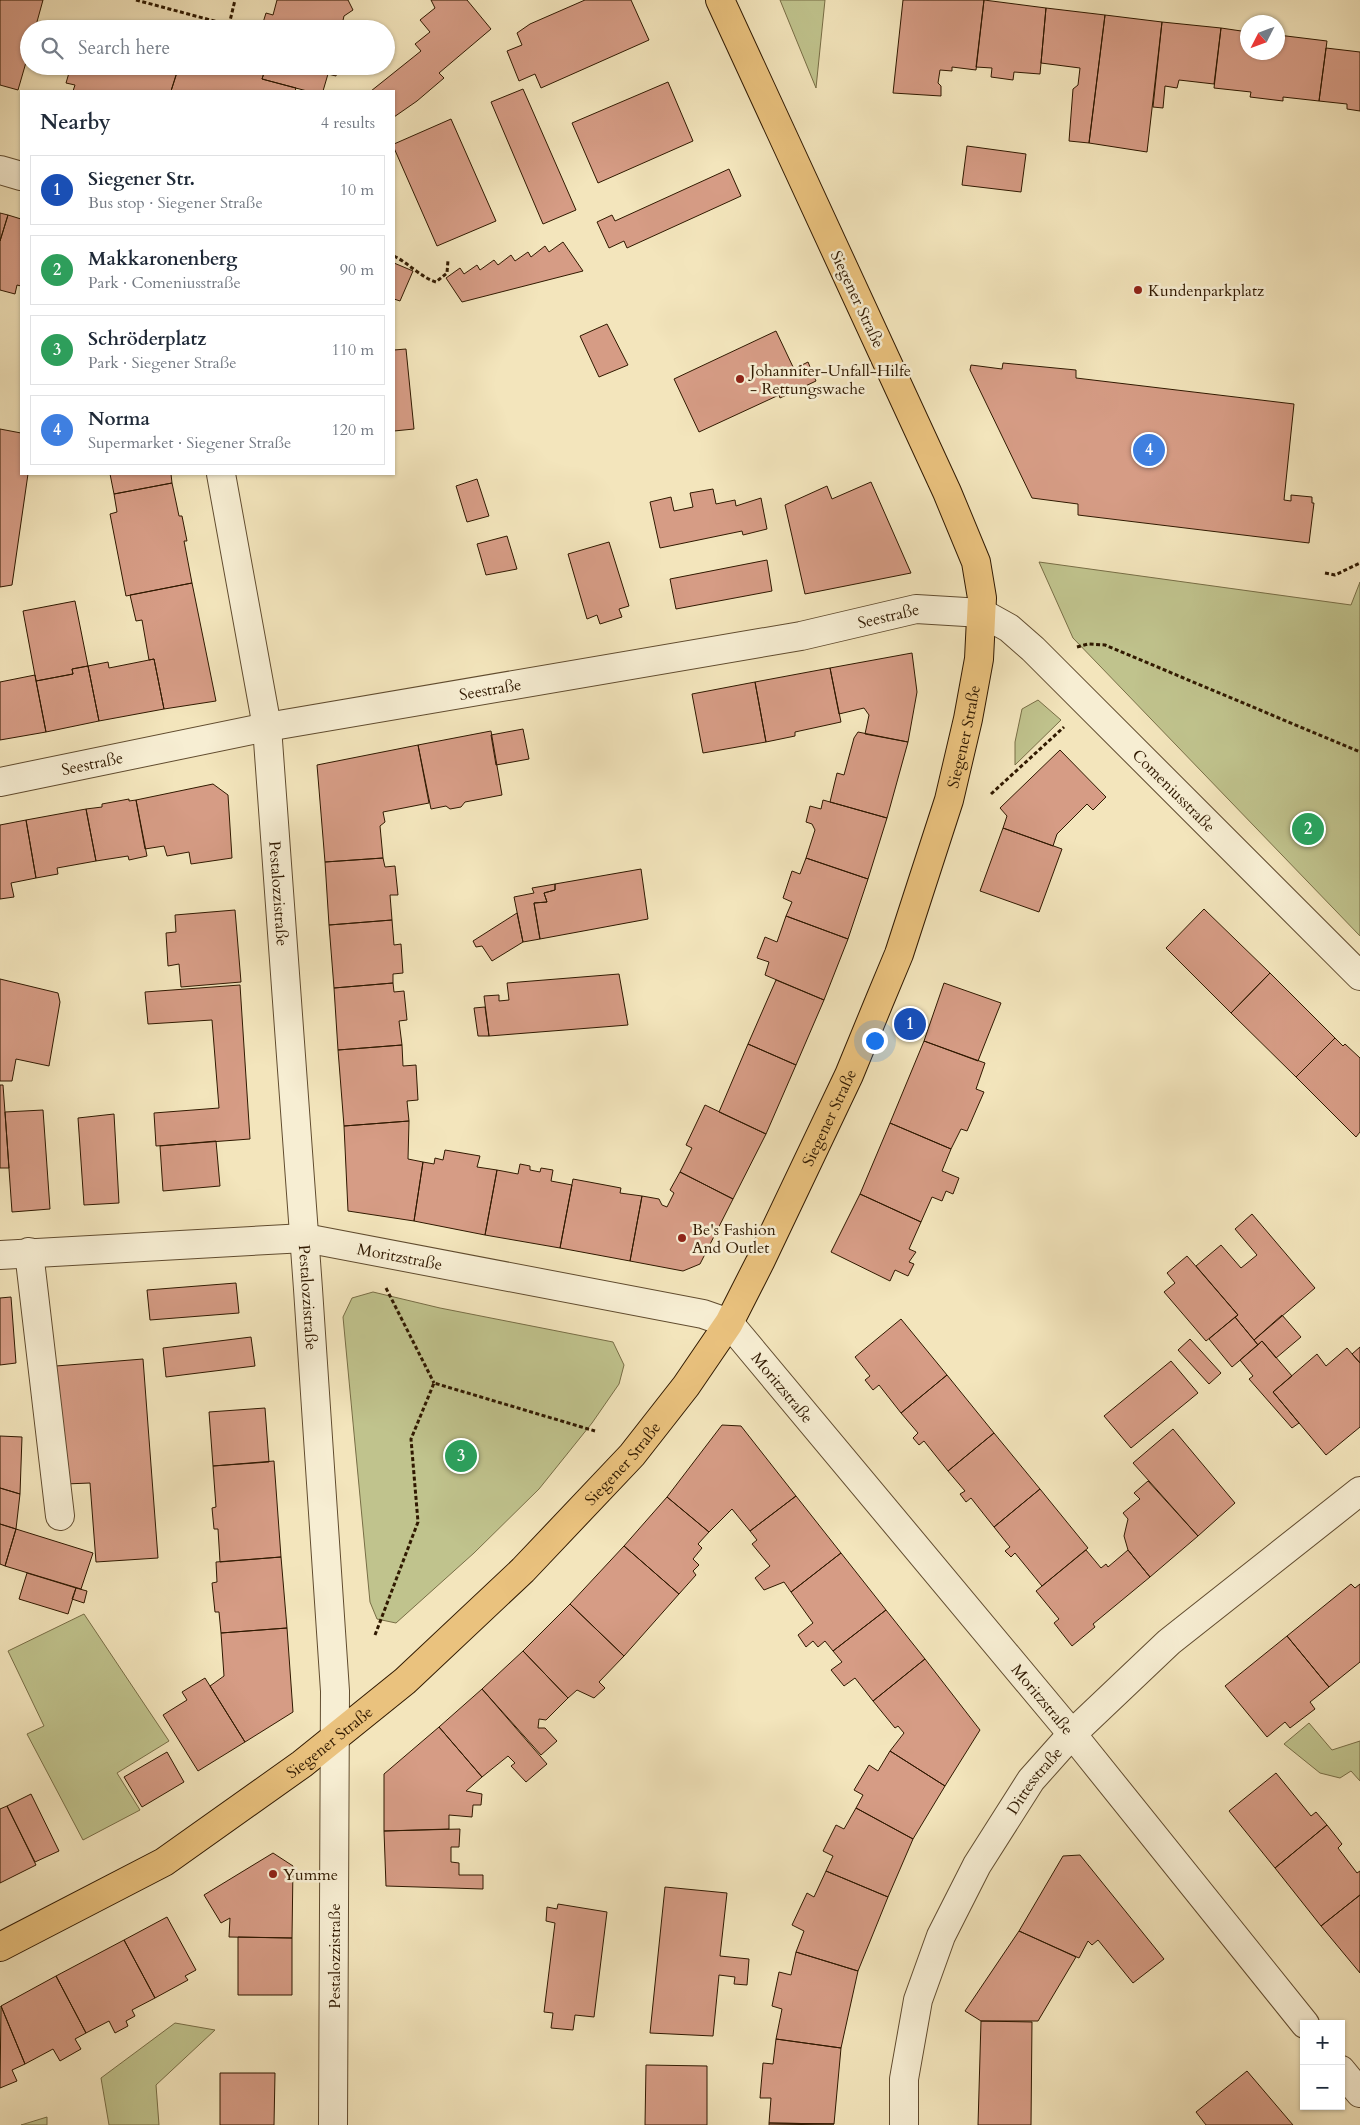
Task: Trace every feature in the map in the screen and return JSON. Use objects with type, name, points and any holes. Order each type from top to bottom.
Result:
[{"type":"main road","name":"Siegener Straße","points":[[0,1947],[164,1862],[334,1740],[405,1681],[523,1570],[632,1455],[686,1386],[729,1323],[849,1075],[899,954],[949,800],[968,718],[978,659],[982,613],[982,598],[976,562],[947,492],[720,0]]},
{"type":"street","points":[[0,170],[20,176]]},
{"type":"street","name":"Pestalozzistraße","points":[[220,475],[267,727],[305,1238],[334,1682],[333,2125]]},
{"type":"street","name":"Seestraße","points":[[0,782],[267,727],[801,636],[916,609],[982,613]]},
{"type":"street","name":"Comeniusstraße","points":[[982,613],[1009,628],[1033,649],[1360,976]]},
{"type":"street","name":"Moritzstraße","points":[[0,1255],[305,1238],[704,1314],[729,1323],[1072,1734],[1301,2020]]},
{"type":"street","points":[[29,1252],[60,1516]]},
{"type":"street","name":"Dittesstraße","points":[[904,2125],[904,2079],[918,2000],[940,1936],[977,1865],[1031,1780],[1072,1734],[1169,1642],[1360,1491]]},
{"type":"street","points":[[1345,2075],[1360,2094]]},
{"type":"path","points":[[136,0],[210,20]]},
{"type":"path","points":[[230,20],[235,0]]},
{"type":"path","points":[[395,257],[428,280],[436,282],[447,273],[448,260]]},
{"type":"path","points":[[1326,573],[1335,575],[1360,563]]},
{"type":"path","points":[[1072,649],[1088,644],[1105,645],[1360,752]]},
{"type":"path","points":[[991,794],[1065,727]]},
{"type":"path","points":[[382,1280],[434,1383],[595,1431]]},
{"type":"path","points":[[375,1635],[418,1522],[411,1439],[434,1383]]},
{"type":"green space","points":[[780,0],[825,0],[816,88]]},
{"type":"green space","points":[[1039,562],[1351,605],[1360,582],[1360,936],[1073,638]]},
{"type":"green space","points":[[1038,700],[1061,720],[1015,765],[1015,742],[1022,709]]},
{"type":"green space","points":[[373,1292],[440,1308],[613,1342],[624,1365],[619,1384],[592,1423],[539,1489],[474,1553],[396,1623],[377,1619],[370,1602],[343,1317],[352,1298]]},
{"type":"green space","points":[[84,1614],[169,1741],[117,1773],[140,1810],[83,1840],[27,1734],[44,1726],[8,1651]]},
{"type":"green space","points":[[1309,1723],[1332,1750],[1360,1741],[1360,1781],[1351,1771],[1340,1778],[1320,1773],[1284,1744]]},
{"type":"green space","points":[[175,2023],[215,2030],[156,2085],[159,2125],[109,2125],[101,2078]]},
{"type":"green space","points":[[47,2117],[47,2125],[21,2125]]},
{"type":"building","points":[[0,0],[43,0],[37,20],[20,20],[20,75],[22,75],[18,90],[0,85]]},
{"type":"building","points":[[277,0],[348,0],[353,10],[344,16],[343,20],[264,20],[266,13],[273,15]]},
{"type":"building","points":[[431,0],[467,0],[491,29],[439,73],[444,78],[395,116],[395,90],[372,90],[391,75],[395,75],[395,72],[421,51],[415,44],[430,32],[420,20],[435,8]]},
{"type":"building","points":[[585,0],[631,0],[649,40],[541,88],[535,74],[519,81],[507,51],[522,45],[517,33],[530,24]]},
{"type":"building","points":[[903,0],[984,0],[976,70],[952,67],[952,71],[940,70],[938,83],[941,86],[941,96],[893,93]]},
{"type":"building","points":[[984,0],[1046,8],[1040,74],[1014,72],[1013,80],[991,77],[992,68],[976,67]]},
{"type":"building","points":[[1046,8],[1105,15],[1089,143],[1069,141],[1073,89],[1078,85],[1080,68],[1041,63]]},
{"type":"building","points":[[1105,15],[1162,22],[1147,152],[1089,143]]},
{"type":"building","points":[[1162,22],[1221,28],[1214,84],[1179,80],[1177,88],[1165,86],[1163,108],[1153,107]]},
{"type":"building","points":[[1221,28],[1240,31],[1240,60],[1285,60],[1285,36],[1327,41],[1319,101],[1283,97],[1283,101],[1250,97],[1251,92],[1214,88]]},
{"type":"building","points":[[1326,48],[1360,52],[1360,111],[1347,109],[1347,104],[1319,101]]},
{"type":"building","points":[[68,75],[176,75],[171,90],[73,90],[75,85],[66,83]]},
{"type":"building","points":[[176,75],[263,75],[262,79],[296,88],[295,90],[171,90]]},
{"type":"building","points":[[263,75],[328,75],[323,90],[303,90],[262,79]]},
{"type":"building","points":[[668,82],[693,141],[598,183],[572,123]]},
{"type":"building","points":[[523,89],[576,210],[543,224],[491,102]]},
{"type":"building","points":[[451,119],[496,221],[437,246],[395,150],[395,144]]},
{"type":"building","points":[[967,146],[1026,154],[1021,192],[962,185]]},
{"type":"building","points":[[729,169],[741,196],[627,248],[624,241],[609,248],[597,222],[612,215],[615,221]]},
{"type":"building","points":[[0,213],[8,215],[0,241]]},
{"type":"building","points":[[8,215],[20,219],[20,286],[17,285],[15,294],[0,290],[0,241]]},
{"type":"building","points":[[563,242],[583,271],[462,302],[446,278],[460,268],[464,274],[477,265],[480,270],[494,260],[498,265],[511,255],[515,261],[528,252],[531,257],[545,246],[549,252]]},
{"type":"building","points":[[395,263],[413,271],[400,301],[395,299]]},
{"type":"building","points":[[607,324],[628,365],[599,377],[580,336]]},
{"type":"building","points":[[776,331],[794,369],[808,362],[816,381],[780,398],[779,395],[699,432],[674,379]]},
{"type":"building","points":[[406,349],[414,429],[395,431],[395,350]]},
{"type":"building","points":[[1003,363],[1076,370],[1076,378],[1294,404],[1284,500],[1291,501],[1291,495],[1312,497],[1312,503],[1314,503],[1309,543],[1078,515],[1078,504],[1032,498],[970,370],[971,365],[1002,369]]},
{"type":"building","points":[[0,429],[20,433],[20,475],[28,475],[12,585],[0,587]]},
{"type":"building","points":[[110,475],[171,475],[172,483],[114,494]]},
{"type":"building","points":[[477,479],[489,516],[467,522],[456,486]]},
{"type":"building","points":[[871,482],[911,573],[805,594],[785,505],[827,486],[832,499]]},
{"type":"building","points":[[172,483],[187,541],[184,541],[192,583],[126,596],[110,514],[117,512],[114,494]]},
{"type":"building","points":[[713,489],[716,504],[735,500],[736,506],[761,498],[767,529],[743,535],[742,531],[660,548],[650,502],[671,497],[674,511],[693,507],[690,493]]},
{"type":"building","points":[[507,536],[517,569],[486,575],[477,544]]},
{"type":"building","points":[[609,542],[629,606],[619,609],[622,617],[600,624],[597,615],[587,619],[568,554]]},
{"type":"building","points":[[767,560],[772,591],[676,609],[670,579]]},
{"type":"building","points":[[192,583],[216,701],[164,709],[154,659],[149,660],[142,620],[136,621],[130,595]]},
{"type":"building","points":[[75,601],[88,666],[72,669],[73,674],[36,681],[23,611]]},
{"type":"building","points":[[912,653],[917,692],[908,742],[865,734],[869,715],[864,708],[839,714],[830,668]]},
{"type":"building","points":[[154,659],[164,709],[99,721],[88,666],[108,662],[109,668]]},
{"type":"building","points":[[88,666],[99,721],[46,732],[36,681],[73,674],[72,669]]},
{"type":"building","points":[[830,668],[841,722],[795,732],[795,736],[766,742],[755,682]]},
{"type":"building","points":[[35,675],[46,732],[0,740],[0,682]]},
{"type":"building","points":[[755,682],[766,742],[703,753],[692,694]]},
{"type":"building","points":[[523,729],[529,759],[496,765],[491,735]]},
{"type":"building","points":[[491,731],[502,795],[465,802],[461,807],[450,809],[446,806],[431,809],[418,745]]},
{"type":"building","points":[[858,732],[908,742],[887,818],[830,802],[837,773],[844,775],[854,738]]},
{"type":"building","points":[[418,745],[429,803],[383,812],[385,822],[380,826],[383,858],[325,862],[317,765]]},
{"type":"building","points":[[1060,750],[1106,797],[1093,810],[1087,804],[1057,834],[1053,846],[1003,828],[1007,816],[1000,808]]},
{"type":"building","points":[[213,784],[228,795],[232,858],[191,864],[189,852],[167,856],[164,846],[145,849],[136,800]]},
{"type":"building","points":[[129,799],[129,801],[136,800],[147,856],[129,860],[128,856],[96,861],[86,809],[102,807],[102,804]]},
{"type":"building","points":[[823,800],[887,818],[868,879],[806,858],[815,830],[812,824],[806,822],[810,806],[821,809]]},
{"type":"building","points":[[86,809],[96,861],[57,868],[58,874],[36,878],[26,820]]},
{"type":"building","points":[[26,820],[36,878],[11,883],[14,897],[0,899],[0,825]]},
{"type":"building","points":[[1003,828],[1062,849],[1039,912],[980,891]]},
{"type":"building","points":[[383,858],[385,867],[395,866],[398,895],[390,895],[392,920],[329,925],[325,862]]},
{"type":"building","points":[[806,858],[868,879],[848,939],[786,916],[792,902],[783,898],[792,871],[800,874]]},
{"type":"building","points":[[641,869],[648,919],[540,939],[534,903],[547,902],[544,893],[555,890],[555,884]]},
{"type":"building","points":[[555,884],[555,890],[544,893],[547,902],[534,903],[540,939],[523,942],[514,897],[534,893],[532,888]]},
{"type":"building","points":[[1204,909],[1270,973],[1231,1013],[1166,948]]},
{"type":"building","points":[[235,910],[241,982],[181,987],[179,964],[168,966],[166,933],[176,932],[175,915]]},
{"type":"building","points":[[517,913],[523,942],[492,961],[482,946],[476,947],[473,941]]},
{"type":"building","points":[[786,916],[848,939],[824,1000],[765,975],[769,962],[757,958],[765,937],[777,942]]},
{"type":"building","points":[[392,920],[394,945],[401,944],[403,973],[393,974],[393,983],[334,988],[329,925]]},
{"type":"building","points":[[1270,973],[1335,1038],[1296,1077],[1231,1013]]},
{"type":"building","points":[[619,974],[628,1025],[489,1036],[484,996],[499,995],[499,1001],[509,1000],[507,983]]},
{"type":"building","points":[[0,979],[58,993],[60,1002],[49,1066],[16,1059],[12,1081],[0,1081]]},
{"type":"building","points":[[776,980],[824,1000],[796,1065],[748,1044]]},
{"type":"building","points":[[393,983],[394,992],[404,991],[407,1020],[399,1021],[402,1045],[338,1050],[334,988]]},
{"type":"building","points":[[944,983],[1001,1003],[978,1061],[924,1041]]},
{"type":"building","points":[[240,985],[250,1139],[156,1146],[154,1113],[219,1108],[212,1020],[148,1024],[145,992]]},
{"type":"building","points":[[485,1007],[489,1036],[478,1036],[474,1008]]},
{"type":"building","points":[[1335,1038],[1343,1046],[1345,1044],[1360,1058],[1360,1132],[1356,1137],[1296,1077]]},
{"type":"building","points":[[924,1041],[985,1063],[976,1089],[984,1092],[967,1131],[961,1129],[951,1149],[890,1123]]},
{"type":"building","points":[[748,1044],[796,1065],[766,1134],[719,1112]]},
{"type":"building","points":[[402,1045],[403,1066],[416,1065],[418,1100],[407,1101],[409,1121],[344,1126],[338,1050]]},
{"type":"building","points":[[0,1085],[3,1085],[9,1168],[0,1168]]},
{"type":"building","points":[[705,1105],[766,1134],[733,1199],[680,1172],[692,1148],[686,1145]]},
{"type":"building","points":[[43,1110],[50,1209],[12,1212],[5,1112]]},
{"type":"building","points":[[114,1114],[119,1203],[84,1205],[78,1118]]},
{"type":"building","points":[[409,1121],[408,1159],[423,1162],[414,1221],[348,1211],[344,1126]]},
{"type":"building","points":[[890,1123],[951,1149],[942,1171],[959,1178],[953,1194],[946,1191],[942,1201],[932,1197],[921,1222],[860,1194]]},
{"type":"building","points":[[216,1141],[220,1186],[163,1191],[160,1146]]},
{"type":"building","points":[[445,1150],[480,1156],[477,1167],[497,1170],[485,1235],[414,1221],[423,1162],[434,1164],[435,1158],[443,1160]]},
{"type":"building","points":[[520,1164],[530,1166],[530,1170],[540,1172],[541,1168],[553,1170],[551,1181],[572,1185],[560,1248],[485,1235],[497,1170],[518,1174]]},
{"type":"building","points":[[680,1172],[733,1199],[700,1264],[683,1271],[630,1261],[642,1196],[659,1199],[662,1205],[667,1207],[674,1193],[670,1190]]},
{"type":"building","points":[[573,1179],[621,1188],[620,1193],[642,1196],[630,1261],[560,1248]]},
{"type":"building","points":[[860,1194],[921,1222],[909,1249],[916,1252],[909,1262],[914,1264],[908,1276],[895,1270],[890,1281],[831,1252]]},
{"type":"building","points":[[1252,1214],[1315,1288],[1254,1340],[1235,1317],[1238,1315],[1196,1266],[1221,1245],[1241,1268],[1257,1255],[1235,1229]]},
{"type":"building","points":[[1187,1256],[1238,1315],[1206,1341],[1164,1292],[1175,1283],[1167,1273]]},
{"type":"building","points":[[236,1283],[239,1313],[150,1320],[147,1290]]},
{"type":"building","points":[[11,1297],[16,1363],[0,1365],[0,1298]]},
{"type":"building","points":[[1282,1315],[1301,1337],[1276,1358],[1262,1341],[1258,1345],[1254,1340]]},
{"type":"building","points":[[1235,1317],[1258,1345],[1232,1367],[1209,1339]]},
{"type":"building","points":[[901,1319],[947,1375],[901,1413],[879,1385],[873,1390],[865,1380],[870,1376],[855,1357]]},
{"type":"building","points":[[251,1337],[255,1366],[166,1377],[163,1348]]},
{"type":"building","points":[[1190,1339],[1221,1373],[1209,1384],[1178,1350]]},
{"type":"building","points":[[1262,1341],[1292,1376],[1273,1392],[1299,1423],[1292,1428],[1249,1379],[1253,1376],[1240,1360]]},
{"type":"building","points":[[1360,1347],[1360,1363],[1352,1354]]},
{"type":"building","points":[[1347,1348],[1360,1363],[1360,1427],[1326,1455],[1273,1392],[1317,1354],[1326,1366]]},
{"type":"building","points":[[143,1359],[158,1558],[96,1562],[90,1483],[65,1484],[56,1366]]},
{"type":"building","points":[[1171,1361],[1198,1393],[1131,1448],[1104,1416]]},
{"type":"building","points":[[947,1375],[994,1433],[948,1471],[924,1441],[919,1445],[913,1438],[918,1433],[901,1413]]},
{"type":"building","points":[[265,1408],[269,1462],[213,1466],[209,1412]]},
{"type":"building","points":[[722,1425],[741,1426],[796,1496],[750,1531],[732,1509],[709,1532],[667,1497]]},
{"type":"building","points":[[1173,1429],[1235,1503],[1198,1536],[1133,1463]]},
{"type":"building","points":[[994,1433],[1040,1489],[994,1527],[971,1498],[966,1502],[960,1494],[965,1491],[948,1471]]},
{"type":"building","points":[[0,1436],[22,1437],[20,1494],[0,1488]]},
{"type":"building","points":[[274,1461],[281,1557],[220,1562],[218,1529],[214,1529],[212,1508],[216,1507],[213,1466]]},
{"type":"building","points":[[1148,1481],[1198,1536],[1150,1577],[1128,1550],[1124,1536],[1128,1519],[1123,1513],[1140,1499],[1134,1493]]},
{"type":"building","points":[[0,1488],[20,1494],[16,1529],[0,1524]]},
{"type":"building","points":[[1040,1489],[1088,1548],[1042,1586],[1015,1553],[1011,1557],[1005,1551],[1010,1547],[994,1527]]},
{"type":"building","points":[[796,1496],[841,1553],[791,1592],[784,1582],[764,1590],[755,1578],[770,1566],[752,1544],[757,1540],[750,1531]]},
{"type":"building","points":[[667,1497],[709,1532],[698,1544],[702,1548],[693,1559],[699,1565],[693,1571],[696,1575],[679,1594],[624,1546]]},
{"type":"building","points":[[0,1524],[16,1529],[5,1566],[0,1564]]},
{"type":"building","points":[[16,1529],[93,1553],[81,1589],[5,1566]]},
{"type":"building","points":[[624,1546],[679,1594],[624,1656],[570,1604]]},
{"type":"building","points":[[1086,1550],[1101,1568],[1106,1564],[1108,1567],[1128,1550],[1150,1577],[1093,1624],[1095,1627],[1072,1646],[1054,1623],[1059,1619],[1036,1591]]},
{"type":"building","points":[[841,1553],[886,1610],[833,1651],[825,1641],[818,1647],[813,1641],[806,1647],[798,1635],[813,1623],[791,1592]]},
{"type":"building","points":[[281,1557],[287,1628],[221,1633],[219,1612],[215,1612],[212,1583],[217,1582],[216,1562]]},
{"type":"building","points":[[27,1573],[76,1588],[68,1614],[19,1599]]},
{"type":"building","points":[[1351,1584],[1355,1588],[1360,1584],[1360,1662],[1329,1687],[1287,1636]]},
{"type":"building","points":[[76,1588],[87,1591],[84,1603],[72,1599]]},
{"type":"building","points":[[570,1604],[624,1656],[599,1682],[605,1688],[594,1698],[577,1690],[568,1698],[523,1651]]},
{"type":"building","points":[[886,1610],[925,1659],[873,1701],[855,1678],[844,1686],[831,1670],[842,1662],[833,1651]]},
{"type":"building","points":[[287,1628],[293,1712],[245,1742],[210,1686],[224,1676],[221,1633]]},
{"type":"building","points":[[1287,1636],[1329,1687],[1310,1702],[1315,1709],[1290,1728],[1285,1722],[1267,1737],[1225,1686]]},
{"type":"building","points":[[523,1651],[568,1698],[546,1720],[539,1719],[538,1728],[545,1728],[557,1741],[541,1755],[482,1689]]},
{"type":"building","points":[[925,1659],[980,1730],[945,1786],[890,1751],[904,1733],[898,1726],[895,1728],[873,1701]]},
{"type":"building","points":[[205,1678],[245,1742],[198,1771],[163,1715],[187,1700],[182,1692]]},
{"type":"building","points":[[482,1689],[547,1764],[526,1782],[511,1766],[515,1763],[508,1756],[482,1777],[439,1727]]},
{"type":"building","points":[[439,1727],[482,1777],[466,1791],[482,1794],[481,1805],[473,1805],[472,1817],[449,1815],[449,1829],[384,1831],[384,1774]]},
{"type":"building","points":[[890,1751],[945,1786],[913,1839],[856,1808],[863,1795],[854,1790],[869,1765],[878,1771]]},
{"type":"building","points":[[167,1752],[184,1782],[142,1807],[124,1777]]},
{"type":"building","points":[[1276,1773],[1311,1816],[1316,1812],[1327,1825],[1275,1868],[1229,1811]]},
{"type":"building","points":[[31,1794],[59,1851],[35,1862],[7,1806]]},
{"type":"building","points":[[7,1806],[36,1865],[0,1883],[0,1809]]},
{"type":"building","points":[[856,1808],[913,1839],[888,1897],[826,1871],[833,1856],[823,1851],[836,1825],[844,1829]]},
{"type":"building","points":[[1327,1825],[1342,1844],[1338,1848],[1357,1873],[1360,1871],[1360,1895],[1321,1926],[1275,1868]]},
{"type":"building","points":[[460,1829],[459,1847],[451,1847],[451,1862],[459,1863],[459,1875],[483,1875],[483,1889],[386,1886],[384,1831]]},
{"type":"building","points":[[273,1853],[293,1866],[292,1938],[229,1937],[230,1918],[221,1923],[204,1895]]},
{"type":"building","points":[[1080,1855],[1164,1959],[1133,1983],[1098,1940],[1092,1945],[1088,1941],[1079,1958],[1019,1931],[1063,1856]]},
{"type":"building","points":[[826,1871],[888,1897],[858,1971],[796,1952],[804,1931],[792,1925],[807,1893],[814,1897]]},
{"type":"building","points":[[665,1887],[727,1893],[720,1956],[749,1959],[747,1985],[734,1984],[735,1977],[719,1975],[713,2036],[650,2033]]},
{"type":"building","points":[[1360,1895],[1360,1973],[1321,1926]]},
{"type":"building","points":[[558,1904],[607,1912],[594,2017],[575,2015],[573,2030],[551,2028],[553,2013],[544,2012],[555,1923],[546,1921],[547,1907],[557,1909]]},
{"type":"building","points":[[167,1917],[196,1970],[185,1976],[188,1980],[155,1998],[124,1940]]},
{"type":"building","points":[[1019,1931],[1076,1957],[1038,2021],[981,2021],[965,2011]]},
{"type":"building","points":[[238,1937],[292,1938],[292,1995],[238,1995]]},
{"type":"building","points":[[124,1940],[155,1998],[132,2010],[135,2016],[126,2021],[128,2026],[115,2033],[109,2021],[86,2033],[56,1976]]},
{"type":"building","points":[[796,1952],[858,1971],[841,2048],[776,2039],[782,2009],[772,2006],[779,1972],[791,1975]]},
{"type":"building","points":[[56,1976],[86,2033],[75,2039],[81,2049],[60,2061],[53,2049],[25,2064],[1,2006]]},
{"type":"building","points":[[1,2006],[25,2064],[12,2070],[17,2081],[0,2088]]},
{"type":"building","points":[[981,2021],[1032,2022],[1031,2125],[978,2125]]},
{"type":"building","points":[[776,2039],[841,2048],[834,2124],[769,2123],[771,2098],[760,2098],[763,2063],[773,2064]]},
{"type":"building","points":[[646,2065],[707,2066],[707,2125],[645,2125]]},
{"type":"building","points":[[1247,2071],[1293,2125],[1206,2125],[1196,2112]]},
{"type":"building","points":[[220,2073],[275,2073],[274,2125],[220,2125]]},
{"type":"building","points":[[769,2123],[834,2124],[769,2125]]},
{"type":"place","name":"Kundenparkplatz","points":[[1138,290]]},
{"type":"place","name":"Johanniter-Unfall-Hilfe - Rettungswache","points":[[740,379]]},
{"type":"place","name":"Norma","points":[[1149,450]]},
{"type":"place","name":"Makkaronenberg","points":[[1308,829]]},
{"type":"place","name":"Siegener Str.","points":[[910,1024]]},
{"type":"place","name":"Be's Fashion And Outlet","points":[[682,1238]]},
{"type":"place","name":"Schröderplatz","points":[[461,1456]]},
{"type":"place","name":"Yumme","points":[[273,1874]]}]
